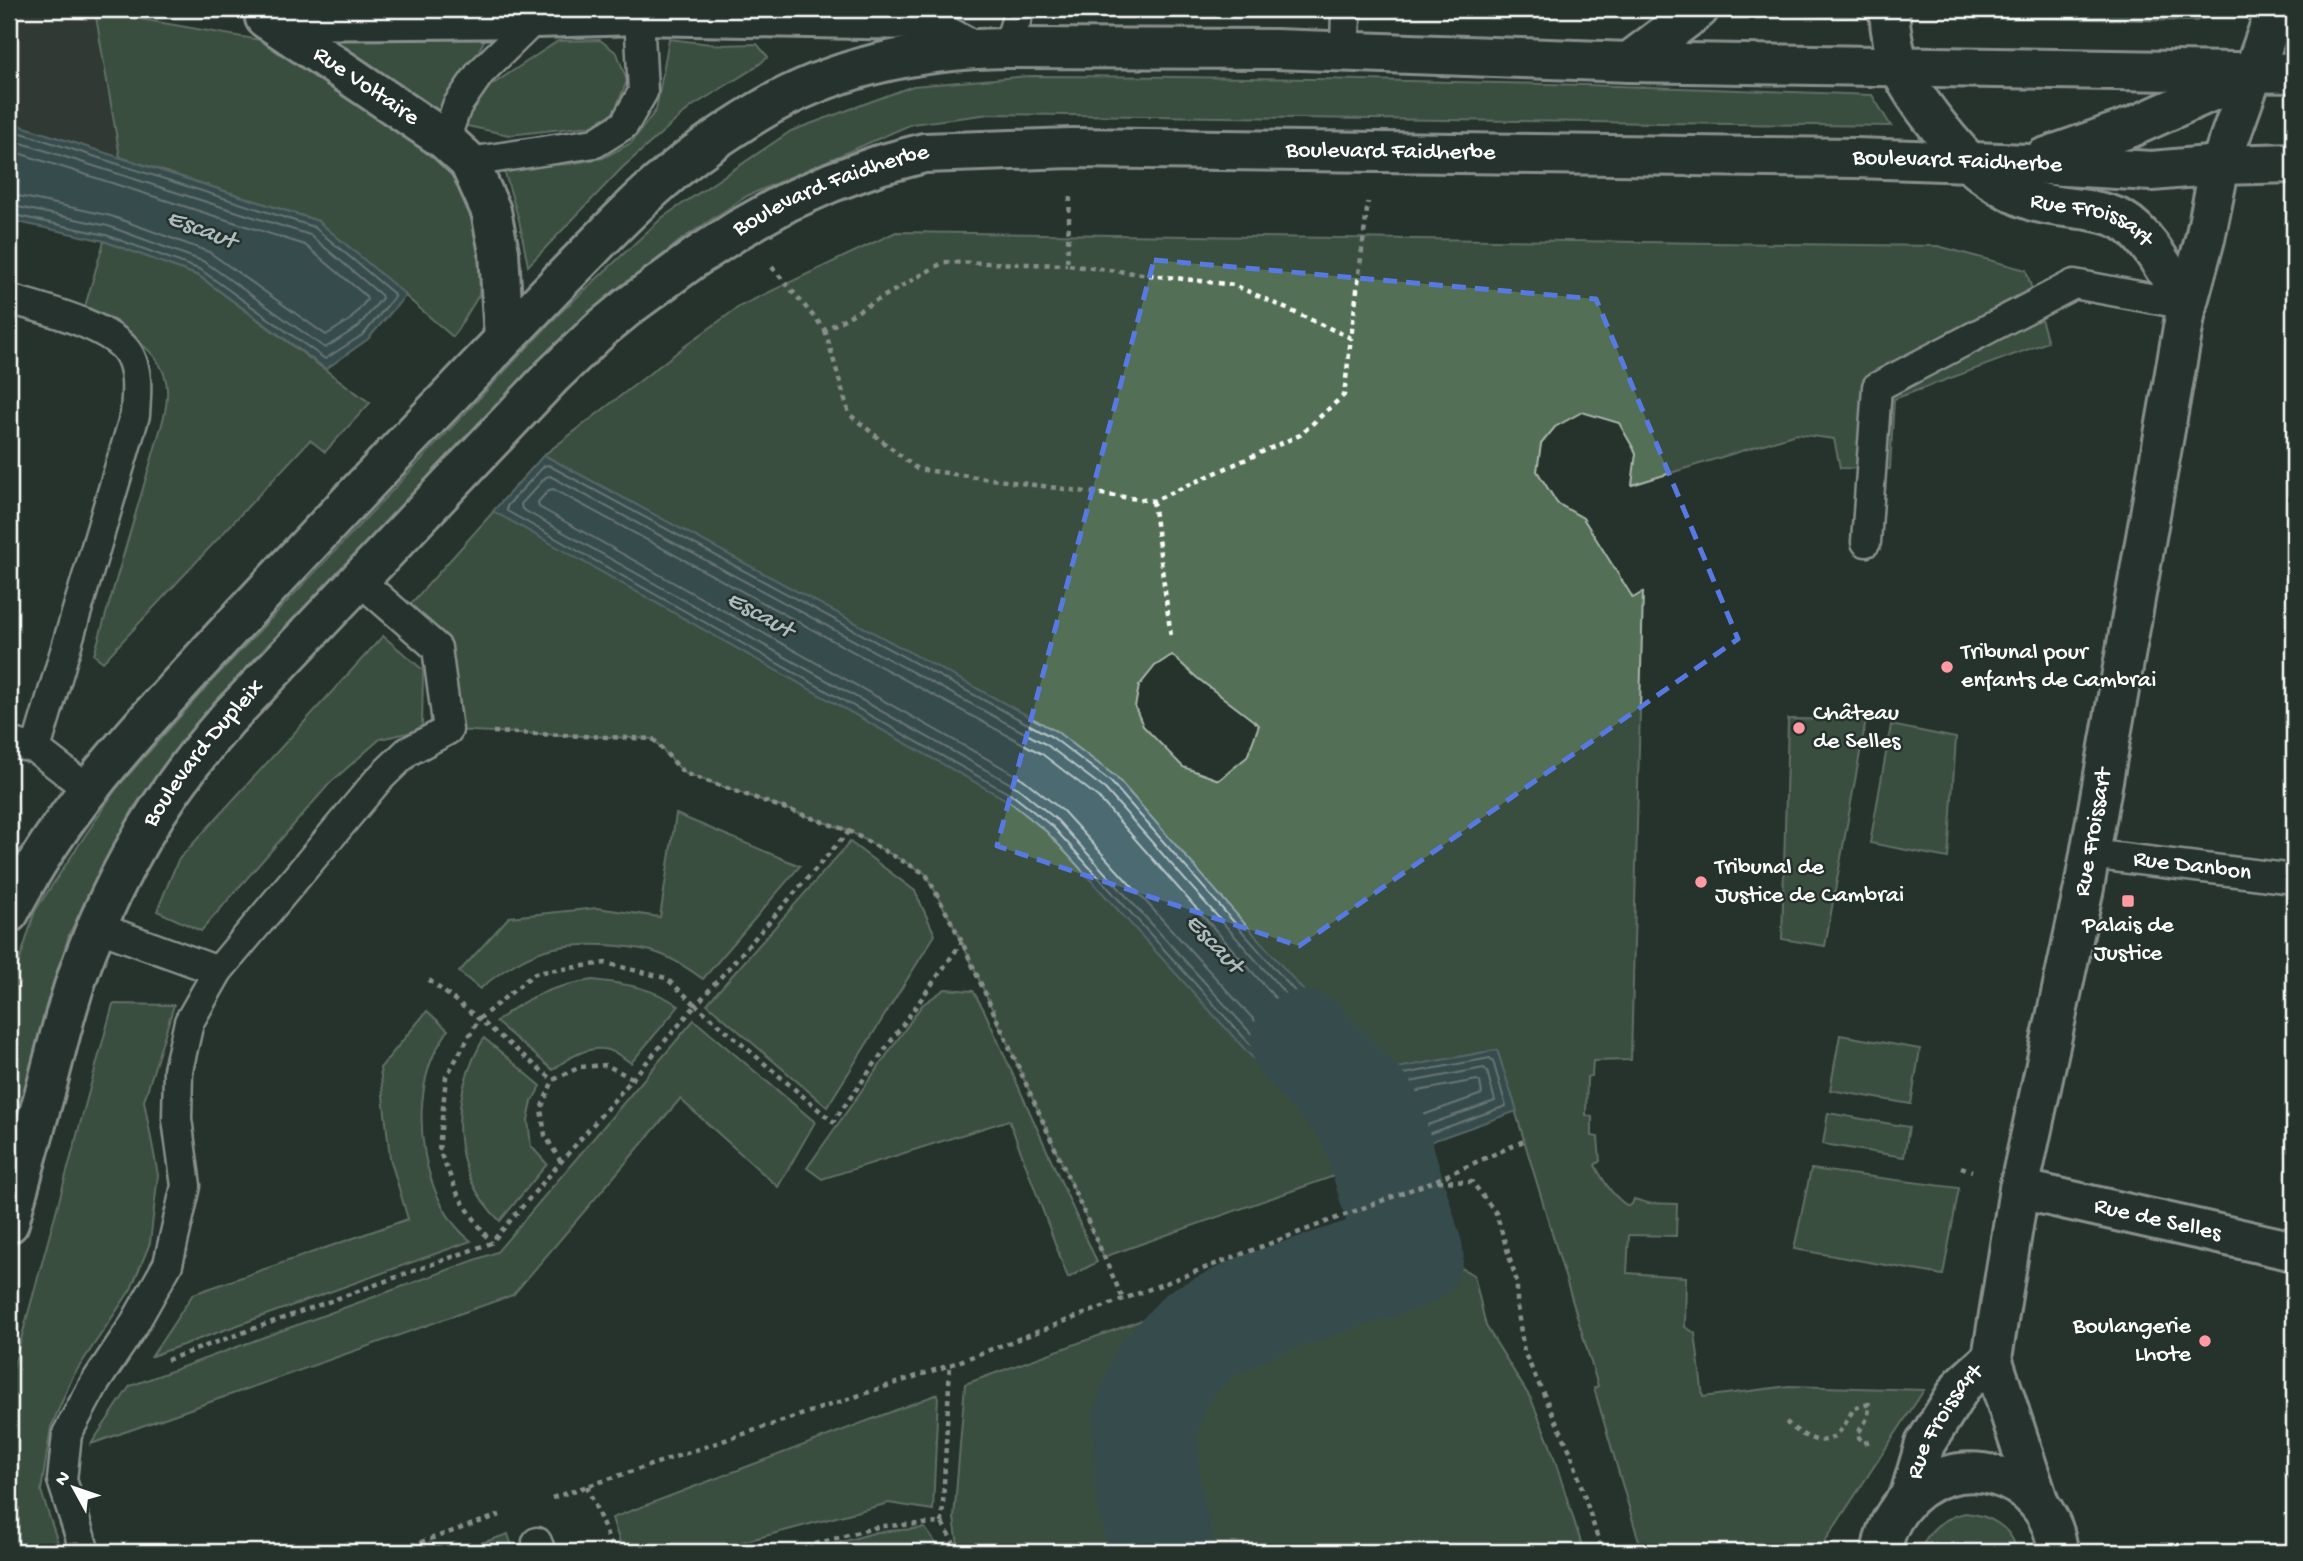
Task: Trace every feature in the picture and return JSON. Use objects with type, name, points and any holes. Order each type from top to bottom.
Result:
[{"type":"street","points":[[1629,62],[1699,9]]},
{"type":"street","points":[[1889,9],[1893,43],[1900,67],[1914,92],[1971,164]]},
{"type":"street","name":"Rue Froissart","points":[[2058,1552],[2050,1521],[2039,1503],[1992,1359],[2019,1189],[2090,854],[2186,305],[2205,239],[2220,165],[2276,9]]},
{"type":"street","points":[[261,14],[536,19],[639,12],[918,14],[968,48]]},
{"type":"street","name":"Rue Voltaire","points":[[261,14],[457,151]]},
{"type":"street","points":[[9,913],[42,855],[134,733],[504,339],[652,190],[698,151],[742,122],[793,94],[859,69],[887,60],[968,48],[1007,48],[1345,51],[1629,62],[2294,73]]},
{"type":"street","name":"Rue Froissart","points":[[2029,164],[2132,127],[2253,74]]},
{"type":"street","name":"Boulevard Faidherbe","points":[[553,375],[629,306],[739,229],[787,202],[832,182],[924,153],[1072,148],[1856,158],[2152,171],[2220,165],[2294,163]]},
{"type":"street","points":[[457,151],[491,211],[499,252],[504,339]]},
{"type":"street","name":"Rue Froissart","points":[[1971,164],[2019,196],[2036,202],[2080,208],[2122,220],[2140,234],[2186,305]]},
{"type":"street","name":"Boulevard Dupleix","points":[[9,1223],[60,1034],[87,949],[113,891],[181,773],[228,718],[553,375]]},
{"type":"street","name":"Rue de Selles","points":[[2019,1189],[2294,1251]]},
{"type":"street","name":"Rue Froissart","points":[[1910,1495],[1925,1444],[1962,1385],[1992,1359]]},
{"type":"street","points":[[1881,1550],[1893,1517],[1910,1495],[1934,1479],[1962,1471],[1990,1473],[2018,1485],[2039,1503]]},
{"type":"lane","points":[[1007,48],[1020,9]]},
{"type":"lane","points":[[1345,51],[1346,9]]},
{"type":"lane","points":[[457,151],[595,143],[624,125],[643,92],[639,12]]},
{"type":"lane","name":"Rue Voltaire","points":[[457,151],[457,106],[480,73],[536,19]]},
{"type":"lane","points":[[1866,542],[1877,387],[2074,284],[2186,305]]},
{"type":"lane","points":[[9,299],[81,321],[105,333],[129,354],[137,384],[135,415],[36,749]]},
{"type":"lane","points":[[85,1552],[62,1480],[68,1434],[93,1386],[133,1326],[168,1264],[186,1186],[177,1119],[178,1070],[189,1022],[218,971],[378,780],[407,752],[448,730],[437,648],[359,580]]},
{"type":"lane","points":[[9,742],[36,749],[89,790]]},
{"type":"lane","name":"Rue Danbon","points":[[2090,854],[2294,879]]},
{"type":"lane","points":[[97,927],[218,971]]},
{"type":"path","points":[[1067,265],[1072,148]]},
{"type":"path","points":[[739,229],[825,330],[849,414],[917,469],[1153,501],[1300,435],[1344,395],[1374,153]]},
{"type":"path","points":[[825,330],[944,262],[1067,265],[1234,285],[1351,338]]},
{"type":"path","points":[[1153,501],[1171,637]]},
{"type":"path","points":[[448,730],[653,739],[684,773],[849,831],[926,874],[962,942],[1123,1299]]},
{"type":"path","points":[[93,1386],[491,1243],[849,831]]},
{"type":"path","points":[[491,1243],[459,1197],[439,1150],[446,1077],[479,1018],[535,973],[605,963],[666,978],[833,1122],[962,942]]},
{"type":"path","points":[[429,981],[479,1018],[553,1080]]},
{"type":"path","points":[[561,1162],[545,1135],[541,1109],[553,1080],[580,1067],[606,1065],[632,1078]]},
{"type":"path","points":[[548,1499],[950,1365],[1434,1181],[1526,1140]]},
{"type":"path","points":[[1434,1181],[1472,1182],[1496,1213],[1517,1282],[1517,1306],[1524,1352],[1571,1453],[1602,1552]]},
{"type":"path","points":[[950,1365],[942,1523],[959,1552]]},
{"type":"path","points":[[1786,1422],[1804,1437],[1826,1439],[1839,1432],[1854,1408],[1868,1405],[1868,1417],[1857,1435],[1863,1443],[1871,1443]]},
{"type":"path","points":[[587,1486],[614,1552]]},
{"type":"path","points":[[392,1552],[509,1513]]},
{"type":"path","points":[[786,1552],[881,1526],[942,1523]]},
{"type":"highlighted area","points":[[1154,260],[1596,299],[1738,639],[1299,946],[997,846]]},
{"type":"shaded area","points":[[9,9],[95,11],[120,157],[9,122]]},
{"type":"shaded area","points":[[1534,9],[1656,9],[1648,14]]},
{"type":"green space","points":[[1729,9],[1861,9],[1861,17],[1725,12]]},
{"type":"green space","points":[[1941,9],[2226,9],[2196,21],[1965,17]]},
{"type":"green space","points":[[95,11],[266,41],[428,152],[471,195],[483,241],[479,295],[453,337],[318,221],[120,157]]},
{"type":"green space","points":[[324,36],[485,39],[439,127]]},
{"type":"green space","points":[[669,39],[719,45],[757,44],[768,57],[691,107],[623,167],[528,266],[519,220],[503,167],[570,164],[603,158],[631,143],[656,110]]},
{"type":"green space","points":[[600,40],[617,53],[627,81],[614,113],[590,126],[509,135],[458,124],[490,86],[558,41]]},
{"type":"green space","points":[[1029,76],[1450,82],[1872,95],[1891,126],[990,114],[912,124],[747,196],[682,239],[575,327],[372,536],[185,739],[134,807],[69,934],[9,1145],[9,995],[35,911],[116,789],[209,684],[560,313],[663,217],[791,131],[913,86]]},
{"type":"green space","points":[[896,232],[1938,246],[2026,270],[2048,342],[1894,399],[1890,469],[1840,468],[1834,439],[1796,434],[1632,485],[1636,453],[1619,423],[1582,412],[1555,427],[1541,444],[1537,471],[1557,503],[1583,518],[1633,598],[1643,592],[1631,1060],[1593,1061],[1592,1076],[1587,1077],[1586,1115],[1592,1117],[1592,1136],[1598,1137],[1600,1161],[1595,1165],[1618,1198],[1628,1206],[1634,1199],[1648,1203],[1677,1204],[1676,1236],[1629,1235],[1627,1273],[1686,1277],[1685,1327],[1695,1333],[1703,1397],[1789,1386],[1924,1390],[1818,1552],[1642,1552],[1594,1388],[1598,1386],[1497,1050],[1375,1073],[1354,1169],[1104,1257],[962,942],[926,874],[849,831],[684,773],[653,739],[448,730],[437,648],[400,616],[544,455],[740,306]],"holes":[[[1172,655],[1259,725],[1247,757],[1219,780],[1183,767],[1143,726],[1135,707],[1139,686],[1155,666]]]},
{"type":"green space","points":[[104,241],[199,276],[370,403],[325,452],[310,440],[103,662],[94,655],[162,424],[167,397],[164,375],[149,351],[124,332],[84,310]]},
{"type":"green space","points":[[383,636],[423,670],[422,730],[380,739],[330,783],[201,931],[157,911],[178,860]]},
{"type":"green space","points":[[1788,719],[1866,720],[1825,946],[1782,939]]},
{"type":"green space","points":[[1891,725],[1956,738],[1948,858],[1870,843]]},
{"type":"green space","points":[[676,814],[800,866],[703,979],[658,953],[603,945],[566,946],[545,950],[515,964],[480,989],[459,972],[509,917],[597,908],[660,917]]},
{"type":"green space","points":[[850,842],[915,891],[935,935],[827,1107],[707,1004]]},
{"type":"green space","points":[[593,980],[648,990],[679,1006],[631,1063],[614,1052],[596,1049],[572,1057],[553,1070],[496,1022],[541,993]]},
{"type":"green space","points":[[945,989],[973,991],[984,1010],[1097,1262],[1068,1278],[1009,1120],[822,1179],[807,1168],[922,1005]]},
{"type":"green space","points":[[113,1004],[174,1005],[144,1101],[158,1175],[150,1243],[131,1289],[73,1376],[51,1427],[41,1491],[61,1552],[9,1552],[9,1383]]},
{"type":"green space","points":[[427,1011],[448,1030],[434,1054],[426,1076],[422,1101],[425,1154],[431,1180],[441,1203],[454,1224],[471,1241],[152,1356],[193,1294],[408,1219],[390,1158],[380,1068]]},
{"type":"green space","points":[[694,1020],[815,1122],[778,1187],[680,1099],[513,1295],[91,1444],[130,1386],[497,1252]]},
{"type":"green space","points":[[1840,1035],[1920,1049],[1911,1104],[1830,1090]]},
{"type":"green space","points":[[484,1038],[541,1086],[532,1101],[528,1120],[531,1146],[547,1164],[500,1221],[483,1201],[471,1179],[463,1157],[459,1133],[464,1085]]},
{"type":"green space","points":[[1828,1113],[1909,1127],[1904,1157],[1823,1144]]},
{"type":"green space","points":[[1811,1169],[1959,1188],[1943,1275],[1794,1249]]},
{"type":"green space","points":[[1391,1230],[1474,1275],[1486,1326],[1531,1399],[1550,1445],[1584,1552],[959,1552],[954,1518],[965,1384]]},
{"type":"green space","points":[[938,1394],[933,1510],[889,1503],[705,1552],[623,1552],[612,1518]]},
{"type":"green space","points":[[1965,1513],[1991,1519],[2005,1529],[2017,1552],[1920,1552],[1927,1537],[1937,1526],[1949,1518]]},
{"type":"green space","points":[[925,1528],[942,1552],[807,1552],[877,1532]]},
{"type":"green space","points":[[508,1534],[514,1552],[455,1552]]},
{"type":"water","points":[[9,122],[318,221],[406,295],[368,339],[326,369],[199,276],[104,241],[9,220]]},
{"type":"water","points":[[544,455],[1056,731],[1116,777],[1375,1072],[1497,1050],[1517,1111],[1354,1169],[1047,832],[1010,802],[493,511]]},
{"type":"waterway","name":"Escaut","points":[[1162,1552],[1148,1490],[1145,1423],[1162,1375],[1200,1334],[1262,1304],[1411,1255],[1369,1114],[1303,1043]]},
{"type":"place","name":"Tribunal pour enfants de Cambrai","points":[[1947,667]]},
{"type":"place","name":"Château de Selles","points":[[1799,728]]},
{"type":"place","name":"Tribunal de Justice de Cambrai","points":[[1701,882]]},
{"type":"place","name":"Palais de Justice","points":[[2128,901]]},
{"type":"place","name":"Boulangerie Lhote","points":[[2205,1341]]}]
